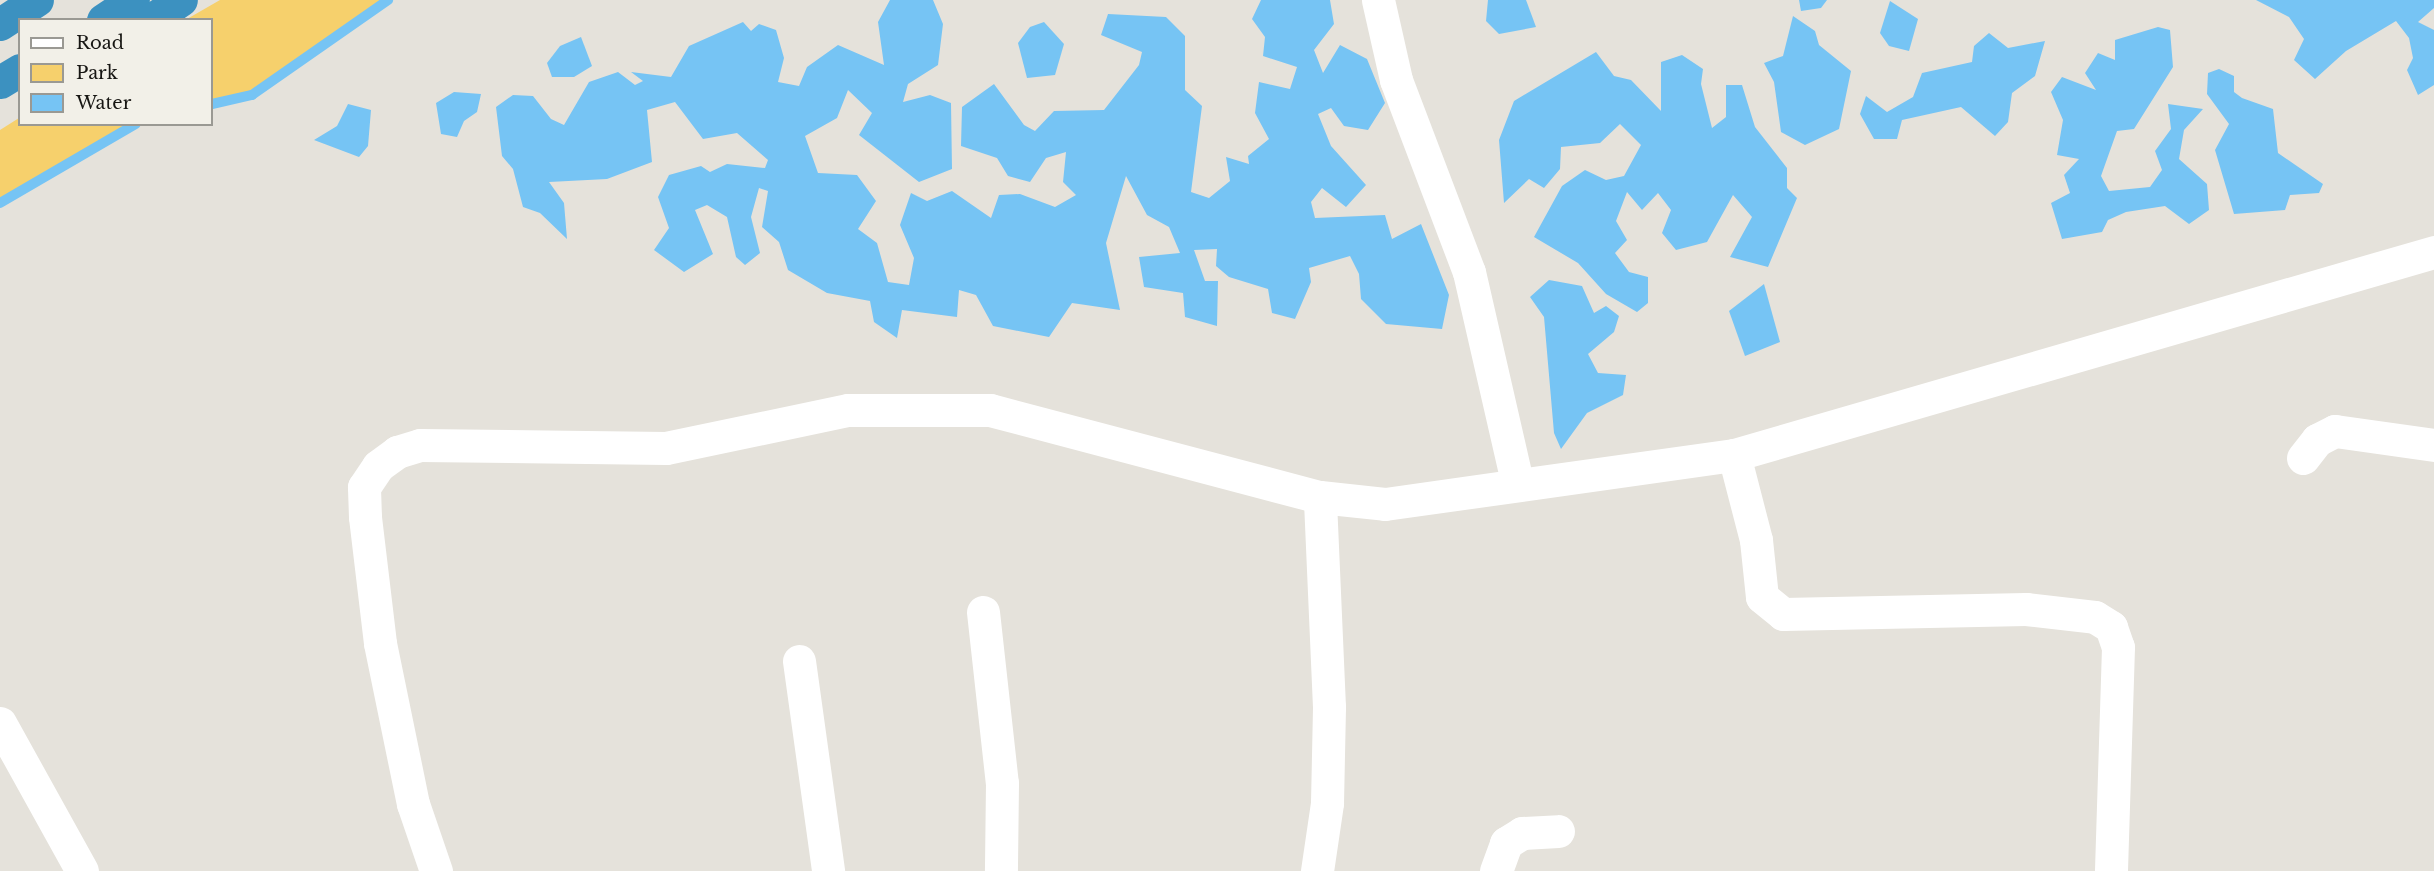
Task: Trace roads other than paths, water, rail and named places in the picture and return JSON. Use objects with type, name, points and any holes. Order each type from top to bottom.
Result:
[{"type":"highway","points":[[0,24],[37,0]]},
{"type":"highway","points":[[106,18],[133,0]]},
{"type":"highway","points":[[154,18],[181,0]]},
{"type":"highway","points":[[0,82],[18,71]]},
{"type":"street","points":[[1378,0],[1396,80],[1469,272],[1517,482]]},
{"type":"street","points":[[436,871],[413,804],[399,735],[365,517],[364,487],[397,452],[431,445],[666,448],[848,410],[990,410],[1320,497],[1385,504],[1517,482],[1734,455],[2434,252]]},
{"type":"street","points":[[2303,458],[2317,440],[2335,431],[2434,445]]},
{"type":"street","points":[[1734,455],[1756,540],[1762,597],[1783,614],[2026,609],[2095,617],[2110,627],[2118,647],[2111,871]]},
{"type":"street","points":[[1317,871],[1327,802],[1329,707],[1320,497]]},
{"type":"street","points":[[983,612],[1002,783],[1000,871]]},
{"type":"street","points":[[799,661],[828,871]]},
{"type":"street","points":[[0,723],[82,871]]},
{"type":"street","points":[[1496,871],[1506,843],[1522,833],[1558,831]]},
{"type":"water","points":[[890,0],[933,0],[943,24],[938,65],[908,84],[903,102],[930,95],[951,103],[952,169],[919,182],[859,135],[872,113],[848,90],[837,118],[805,136],[818,173],[857,175],[876,201],[858,229],[877,243],[888,282],[909,285],[914,258],[900,225],[911,193],[927,201],[952,191],[991,218],[999,195],[1020,194],[1055,207],[1076,195],[1063,182],[1066,152],[1046,158],[1030,182],[1008,176],[997,158],[961,146],[962,107],[994,84],[1024,125],[1035,131],[1054,111],[1104,110],[1139,65],[1142,52],[1101,35],[1108,14],[1166,17],[1185,36],[1185,90],[1202,106],[1191,192],[1209,198],[1230,181],[1226,157],[1249,164],[1248,156],[1269,139],[1255,113],[1259,82],[1290,89],[1297,67],[1263,56],[1265,37],[1252,19],[1261,0],[1330,0],[1334,24],[1314,50],[1323,73],[1340,45],[1367,59],[1385,103],[1368,130],[1344,126],[1331,108],[1318,114],[1331,146],[1366,185],[1346,207],[1322,188],[1311,202],[1315,218],[1385,215],[1392,239],[1421,224],[1449,295],[1442,329],[1386,324],[1361,299],[1359,274],[1350,256],[1309,268],[1311,282],[1295,319],[1272,313],[1268,289],[1229,277],[1216,266],[1217,249],[1194,250],[1205,281],[1218,281],[1217,326],[1185,317],[1183,293],[1144,287],[1139,257],[1180,253],[1169,227],[1147,215],[1126,176],[1106,243],[1120,310],[1072,303],[1049,337],[993,326],[976,295],[959,290],[957,317],[902,310],[897,338],[874,322],[870,301],[827,293],[788,270],[779,242],[762,227],[768,191],[759,188],[751,217],[760,253],[745,265],[736,257],[727,217],[707,205],[695,210],[713,254],[684,272],[654,250],[669,228],[658,197],[669,175],[701,166],[710,172],[727,164],[765,168],[768,160],[737,133],[703,139],[675,102],[647,110],[652,162],[607,179],[549,182],[564,203],[567,239],[540,213],[523,207],[513,169],[502,156],[496,107],[513,95],[533,96],[551,119],[564,125],[589,82],[618,72],[635,85],[643,81],[631,72],[671,77],[689,46],[743,22],[751,31],[759,24],[776,30],[784,58],[778,82],[799,86],[807,67],[838,45],[884,65],[878,22]]},
{"type":"water","points":[[1488,0],[1526,0],[1536,27],[1499,34],[1486,21]]},
{"type":"water","points":[[1799,0],[1827,0],[1821,8],[1801,11]]},
{"type":"water","points":[[2256,0],[2434,0],[2434,8],[2418,22],[2434,30],[2434,85],[2418,95],[2407,70],[2413,58],[2409,38],[2396,21],[2346,51],[2315,79],[2294,60],[2304,39],[2289,17]]},
{"type":"water","points":[[1890,1],[1918,19],[1909,51],[1889,46],[1880,33]]},
{"type":"water","points":[[1793,16],[1815,31],[1819,45],[1851,71],[1839,129],[1805,145],[1781,132],[1774,82],[1764,63],[1783,56]]},
{"type":"water","points":[[1044,22],[1064,44],[1055,75],[1027,78],[1018,43],[1030,27]]},
{"type":"water","points":[[2158,27],[2170,30],[2173,67],[2134,129],[2117,131],[2101,176],[2109,191],[2150,187],[2162,170],[2155,151],[2171,129],[2168,104],[2203,109],[2184,130],[2179,159],[2207,184],[2209,210],[2189,224],[2165,206],[2126,212],[2108,220],[2102,232],[2062,239],[2051,203],[2070,193],[2064,175],[2079,159],[2057,155],[2063,120],[2051,92],[2062,77],[2096,90],[2085,73],[2098,53],[2115,60],[2115,40]]},
{"type":"water","points":[[1989,33],[2008,48],[2045,41],[2035,76],[2012,93],[2008,122],[1995,136],[1961,107],[1902,120],[1897,139],[1874,139],[1860,114],[1866,96],[1887,112],[1913,97],[1922,73],[1972,62],[1974,46]]},
{"type":"water","points":[[581,37],[592,66],[574,77],[552,77],[547,63],[560,46]]},
{"type":"water","points":[[1596,52],[1614,76],[1631,80],[1661,111],[1661,62],[1682,55],[1703,69],[1701,84],[1712,128],[1726,117],[1726,85],[1742,85],[1755,127],[1787,168],[1787,188],[1797,198],[1768,267],[1730,257],[1752,217],[1733,195],[1707,242],[1676,250],[1662,233],[1671,210],[1658,193],[1642,210],[1627,192],[1616,221],[1627,240],[1615,253],[1629,272],[1648,277],[1648,303],[1637,312],[1606,294],[1578,263],[1534,237],[1562,186],[1585,170],[1606,180],[1624,176],[1641,145],[1620,124],[1600,143],[1561,147],[1560,169],[1544,188],[1529,179],[1504,203],[1499,140],[1514,101]]},
{"type":"water","points":[[2219,69],[2234,76],[2234,92],[2242,98],[2273,109],[2278,153],[2323,184],[2319,193],[2290,195],[2285,210],[2234,214],[2215,150],[2229,124],[2207,94],[2208,73]]},
{"type":"water","points":[[454,92],[481,94],[477,112],[464,121],[457,137],[441,134],[436,103]]},
{"type":"water","points":[[348,104],[371,110],[368,146],[359,157],[314,140],[337,126]]},
{"type":"water","points":[[1549,280],[1582,286],[1594,313],[1606,306],[1619,316],[1614,332],[1588,354],[1598,373],[1626,375],[1623,395],[1587,413],[1561,449],[1554,433],[1544,317],[1530,297]]},
{"type":"water","points":[[1764,284],[1780,342],[1745,356],[1729,311]]},
{"type":"waterway","points":[[213,104],[252,95],[388,0]]},
{"type":"waterway","points":[[0,203],[133,126]]}]
